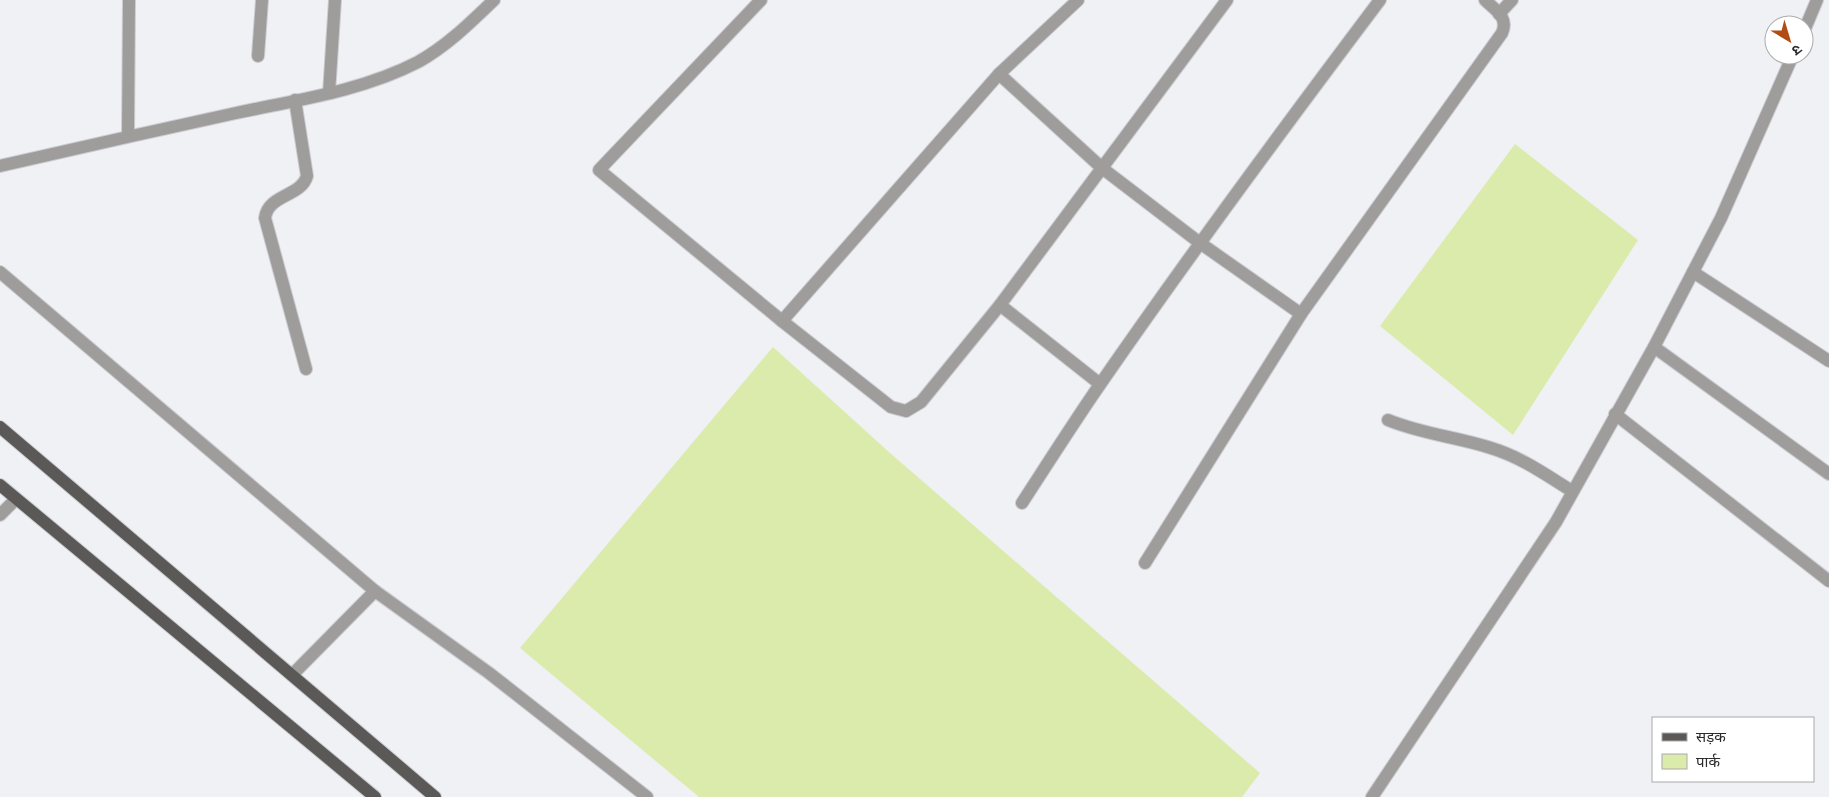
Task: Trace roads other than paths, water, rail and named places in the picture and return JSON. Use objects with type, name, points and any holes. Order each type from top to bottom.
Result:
[{"type":"main road","points":[[0,427],[435,797]]},
{"type":"main road","points":[[0,485],[375,797]]},
{"type":"street","points":[[128,136],[129,0]]},
{"type":"street","points":[[258,56],[262,0]]},
{"type":"street","points":[[329,93],[335,0]]},
{"type":"street","points":[[0,166],[128,136],[329,93],[376,79],[418,61],[459,34],[494,0]]},
{"type":"street","points":[[762,0],[599,170],[782,321],[891,407],[906,411],[921,402],[1000,305],[1227,0]]},
{"type":"street","points":[[782,321],[999,74],[1078,0]]},
{"type":"street","points":[[1022,503],[1100,384],[1200,243],[1380,0]]},
{"type":"street","points":[[1145,564],[1301,314],[1502,33],[1505,25],[1504,20],[1485,0]]},
{"type":"street","points":[[1499,14],[1512,0]]},
{"type":"street","points":[[1811,15],[1818,0]]},
{"type":"street","points":[[1372,797],[1556,522],[1654,347],[1721,218],[1789,65]]},
{"type":"street","points":[[999,74],[1102,168],[1200,243],[1301,314]]},
{"type":"street","points":[[295,100],[307,176],[305,182],[298,188],[272,203],[266,210],[265,218],[306,369]]},
{"type":"street","points":[[0,272],[374,591],[489,673],[647,797]]},
{"type":"street","points":[[1693,272],[1829,362]]},
{"type":"street","points":[[1000,305],[1100,384]]},
{"type":"street","points":[[1654,347],[1829,474]]},
{"type":"street","points":[[1615,414],[1829,580]]},
{"type":"street","points":[[1388,420],[1424,432],[1470,442],[1508,454],[1572,491]]},
{"type":"street","points":[[0,516],[16,499]]},
{"type":"street","points":[[292,675],[374,591]]}]
